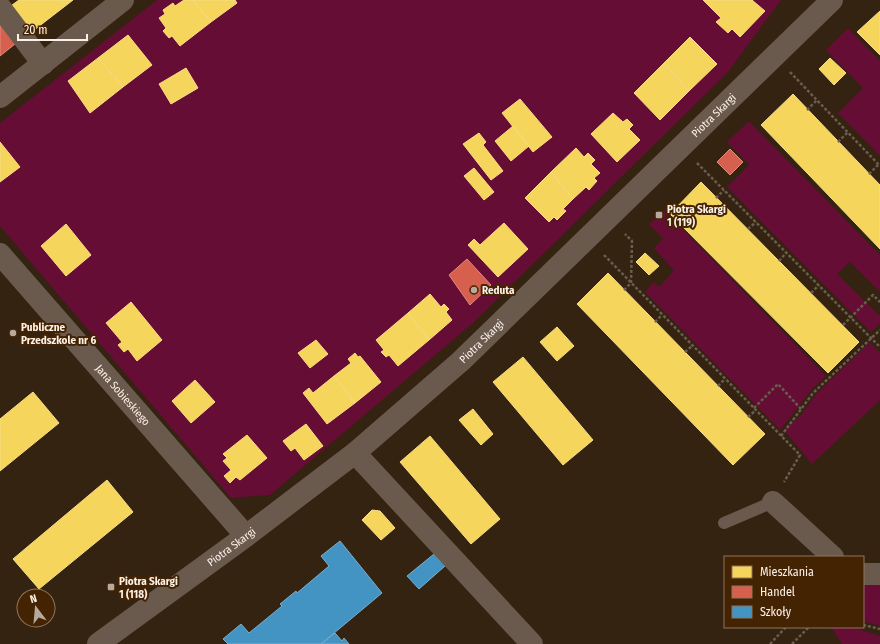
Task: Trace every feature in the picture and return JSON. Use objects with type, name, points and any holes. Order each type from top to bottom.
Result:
[{"type":"street","points":[[0,97],[123,0]]},
{"type":"street","name":"Piotra Skargi","points":[[98,644],[246,536],[355,453],[461,361],[832,0]]},
{"type":"street","points":[[0,7],[42,64]]},
{"type":"street","name":"Jana Sobieskiego","points":[[0,254],[246,536]]},
{"type":"street","points":[[355,453],[532,644]]},
{"type":"street","points":[[774,502],[832,556]]},
{"type":"street","points":[[864,574],[880,574]]},
{"type":"lane","points":[[724,523],[774,502]]},
{"type":"path","points":[[790,72],[879,165],[869,174]]},
{"type":"path","points":[[807,110],[817,100]]},
{"type":"path","points":[[838,142],[848,132]]},
{"type":"path","points":[[697,163],[880,348]]},
{"type":"path","points":[[716,198],[724,190]]},
{"type":"path","points":[[748,229],[756,222]]},
{"type":"path","points":[[624,290],[631,283],[632,241],[625,234]]},
{"type":"path","points":[[779,261],[786,253]]},
{"type":"path","points":[[604,255],[800,455],[774,502]]},
{"type":"path","points":[[811,293],[819,285]]},
{"type":"path","points":[[843,325],[873,295],[880,302]]},
{"type":"path","points":[[655,322],[662,314]]},
{"type":"path","points":[[781,436],[813,393],[880,330]]},
{"type":"path","points":[[685,352],[692,346]]},
{"type":"path","points":[[718,386],[725,379]]},
{"type":"path","points":[[748,417],[778,384],[801,409]]},
{"type":"path","points":[[864,625],[880,630]]},
{"type":"path","points":[[770,644],[785,628]]},
{"type":"path","points":[[792,644],[808,628]]},
{"type":"shaded area","points":[[157,0],[781,0],[728,72],[473,323],[270,495],[231,498],[0,226],[0,123]]},
{"type":"shaded area","points":[[848,28],[880,61],[880,156],[838,113],[863,88],[826,50]]},
{"type":"shaded area","points":[[749,121],[880,255],[880,292],[850,262],[837,274],[880,316],[880,323],[871,332],[727,187],[749,165],[727,142]]},
{"type":"shaded area","points":[[664,210],[826,376],[813,388],[780,430],[645,292],[654,282],[659,287],[674,271],[654,248],[663,239],[649,224]]},
{"type":"shaded area","points":[[870,342],[880,353],[880,400],[812,464],[784,430],[801,415],[816,394]]},
{"type":"shaded area","points":[[880,582],[880,626],[864,621],[864,584]]},
{"type":"shaded area","points":[[832,628],[855,628],[880,636],[880,644],[842,644]]},
{"type":"building: Mieszkania","points":[[19,0],[73,0],[29,34],[8,8]]},
{"type":"building: Mieszkania","points":[[184,0],[193,0],[211,22],[180,46],[172,36],[169,38],[163,31],[166,28],[159,18],[165,14],[163,10],[173,3],[175,6]]},
{"type":"building: Mieszkania","points":[[193,0],[235,0],[237,3],[211,22]]},
{"type":"building: Mieszkania","points":[[703,0],[752,0],[765,11],[740,37],[732,29],[728,33],[716,22],[721,18]]},
{"type":"building: Mieszkania","points":[[880,11],[880,55],[857,32]]},
{"type":"building: Mieszkania","points":[[128,35],[152,65],[123,87],[98,58]]},
{"type":"building: Mieszkania","points":[[690,37],[717,64],[689,91],[664,63]]},
{"type":"building: Mieszkania","points":[[98,58],[123,87],[90,113],[68,81]]},
{"type":"building: Mieszkania","points":[[830,58],[846,73],[834,85],[819,69]]},
{"type":"building: Mieszkania","points":[[664,63],[689,91],[660,120],[634,93]]},
{"type":"building: Mieszkania","points":[[186,68],[198,88],[171,104],[159,84]]},
{"type":"building: Mieszkania","points":[[793,94],[880,185],[880,249],[761,125]]},
{"type":"building: Mieszkania","points":[[520,99],[552,137],[533,152],[502,113]]},
{"type":"building: Mieszkania","points":[[613,113],[623,122],[627,119],[633,125],[629,129],[640,140],[617,162],[591,134]]},
{"type":"building: Mieszkania","points":[[513,126],[529,146],[511,161],[495,141]]},
{"type":"building: Mieszkania","points":[[479,133],[486,142],[483,145],[503,171],[491,180],[463,144]]},
{"type":"building: Mieszkania","points":[[0,142],[20,167],[0,182]]},
{"type":"building: Mieszkania","points":[[576,148],[584,157],[588,153],[595,160],[591,164],[600,173],[594,178],[597,181],[589,190],[586,187],[573,199],[551,172]]},
{"type":"building: Mieszkania","points":[[474,168],[494,192],[484,200],[464,176]]},
{"type":"building: Mieszkania","points":[[551,172],[573,199],[563,209],[566,211],[557,220],[554,217],[549,222],[525,198]]},
{"type":"building: Mieszkania","points":[[701,182],[859,342],[828,373],[670,214]]},
{"type":"building: Mieszkania","points":[[504,223],[528,249],[498,277],[468,245],[474,239],[480,245]]},
{"type":"building: Mieszkania","points":[[66,224],[91,255],[66,276],[41,246]]},
{"type":"building: Mieszkania","points":[[645,253],[659,266],[649,275],[636,262]]},
{"type":"building: Mieszkania","points":[[608,273],[765,434],[733,465],[577,304]]},
{"type":"building: Mieszkania","points":[[430,294],[441,307],[444,304],[449,309],[446,312],[452,320],[429,340],[408,313]]},
{"type":"building: Mieszkania","points":[[131,302],[162,340],[137,361],[128,349],[124,352],[118,345],[122,342],[106,323]]},
{"type":"building: Mieszkania","points":[[408,313],[429,340],[398,366],[389,355],[386,357],[381,352],[384,350],[376,340]]},
{"type":"building: Mieszkania","points":[[557,327],[574,346],[557,361],[540,342]]},
{"type":"building: Mieszkania","points":[[316,340],[328,354],[310,368],[298,353]]},
{"type":"building: Mieszkania","points":[[355,353],[358,357],[360,356],[381,382],[355,403],[334,376],[351,363],[348,359]]},
{"type":"building: Mieszkania","points":[[523,357],[593,440],[563,465],[493,382]]},
{"type":"building: Mieszkania","points":[[334,376],[355,403],[327,424],[303,393],[309,388],[313,393]]},
{"type":"building: Mieszkania","points":[[195,380],[215,402],[191,423],[172,401]]},
{"type":"building: Mieszkania","points":[[33,392],[59,423],[0,471],[0,419]]},
{"type":"building: Mieszkania","points":[[473,409],[493,434],[481,445],[459,420]]},
{"type":"building: Mieszkania","points":[[306,424],[323,446],[304,460],[295,448],[291,451],[283,441]]},
{"type":"building: Mieszkania","points":[[247,435],[267,458],[240,480],[236,477],[230,483],[224,476],[231,470],[223,461],[227,458],[223,454]]},
{"type":"building: Mieszkania","points":[[430,436],[500,519],[471,544],[400,462]]},
{"type":"building: Mieszkania","points":[[107,480],[133,512],[40,588],[38,588],[13,559]]},
{"type":"building: Mieszkania","points":[[372,510],[380,511],[395,528],[381,540],[362,520]]},
{"type":"building: Handel","points":[[0,25],[15,44],[0,56]]},
{"type":"building: Handel","points":[[730,149],[743,162],[730,175],[717,162]]},
{"type":"building: Handel","points":[[467,259],[491,285],[470,305],[449,275]]},
{"type":"building: Szkoły","points":[[340,541],[382,593],[321,644],[228,644],[223,639],[241,624],[249,633],[282,606],[280,604],[296,591],[297,593],[329,566],[321,556]]},
{"type":"building: Szkoły","points":[[434,554],[445,566],[419,589],[407,576]]},
{"type":"building: Szkoły","points":[[335,633],[342,641],[344,638],[349,644],[321,644]]},
{"type":"place","name":"Piotra Skargi 1 (119)","points":[[659,215]]},
{"type":"place","name":"Reduta","points":[[474,290]]},
{"type":"place","name":"Publiczne Przedszkole nr 6","points":[[13,333]]},
{"type":"place","name":"Piotra Skargi 1 (118)","points":[[111,587]]}]
